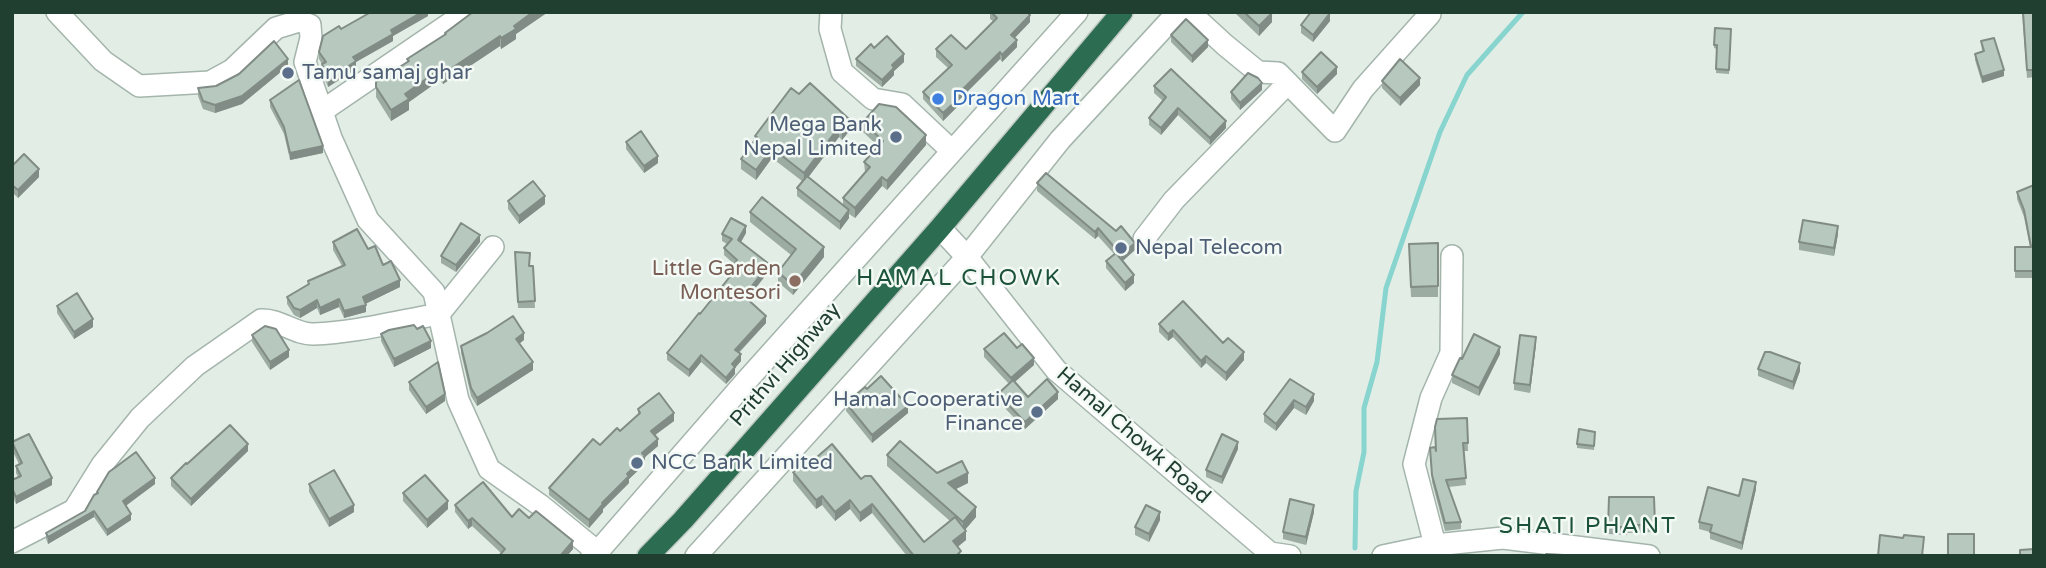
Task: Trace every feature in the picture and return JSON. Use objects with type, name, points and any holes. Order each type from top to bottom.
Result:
[{"type":"highway","name":"Prithvi Highway","points":[[648,556],[683,520],[940,228],[1122,12]]},
{"type":"street","points":[[57,12],[103,61],[139,86],[210,82],[232,69],[276,28],[299,21],[310,25],[311,38],[305,62],[331,138],[368,220],[434,292],[458,400],[489,469],[540,505],[589,545],[595,556],[748,379],[1077,12]]},
{"type":"street","points":[[322,111],[467,12]]},
{"type":"street","points":[[831,12],[830,29],[842,72],[873,99],[902,104],[952,150]]},
{"type":"street","points":[[708,551],[865,367],[967,257],[1060,140],[1178,12]]},
{"type":"street","points":[[1189,12],[1258,72],[1278,74],[1335,131],[1363,89],[1430,14]]},
{"type":"street","points":[[1144,239],[1174,200],[1288,83]]},
{"type":"street","name":"Hamal Chowk Road","points":[[940,228],[967,257],[1056,370],[1277,555]]},
{"type":"street","points":[[12,542],[74,510],[102,465],[139,418],[195,366],[261,320],[271,319],[310,334],[338,332],[439,314],[493,247]]},
{"type":"street","points":[[1435,545],[1414,464],[1431,398],[1451,353],[1452,256]]},
{"type":"street","points":[[1383,556],[1435,545],[1503,538],[1649,556]]},
{"type":"building","points":[[371,12],[422,12],[391,30],[393,34],[353,57],[356,61],[328,80],[322,64],[326,62],[319,52],[323,36]]},
{"type":"building","points":[[473,12],[533,12],[514,26],[516,29],[501,38],[500,36],[443,74],[440,69],[405,94],[409,99],[391,110],[376,87],[376,82],[409,61],[407,59],[446,34]]},
{"type":"building","points":[[991,12],[1027,12],[1030,15],[1011,35],[1017,40],[1002,55],[1000,52],[955,97],[957,100],[943,113],[923,92],[952,65],[936,49],[951,35],[966,49],[997,18]]},
{"type":"building","points":[[1244,12],[1271,12],[1272,13],[1259,26]]},
{"type":"building","points":[[1311,12],[1330,13],[1313,35],[1301,25]]},
{"type":"building","points":[[2023,12],[2034,12],[2034,70],[2027,70]]},
{"type":"building","points":[[1186,19],[1208,40],[1192,56],[1171,35]]},
{"type":"building","points":[[1715,28],[1731,29],[1729,70],[1716,69]]},
{"type":"building","points":[[887,36],[904,54],[882,80],[856,59],[871,44],[874,48]]},
{"type":"building","points":[[1994,38],[2004,70],[1982,77],[1975,54],[1984,51],[1981,41]]},
{"type":"building","points":[[274,41],[288,59],[242,96],[215,105],[203,101],[198,88],[216,86],[239,74]]},
{"type":"building","points":[[1321,52],[1337,67],[1317,87],[1302,72]]},
{"type":"building","points":[[1400,59],[1420,78],[1400,98],[1382,81]]},
{"type":"building","points":[[1171,69],[1226,121],[1210,138],[1178,108],[1161,128],[1149,118],[1166,97],[1154,86]]},
{"type":"building","points":[[1248,73],[1262,83],[1240,103],[1231,92]]},
{"type":"building","points":[[299,80],[323,146],[290,153],[284,127],[270,100]]},
{"type":"building","points":[[810,83],[850,120],[842,130],[839,127],[804,173],[772,148],[756,170],[741,159],[791,88],[799,94]]},
{"type":"building","points":[[879,104],[896,107],[926,135],[887,181],[882,177],[855,208],[843,198],[870,167],[864,162],[883,141],[863,122]]},
{"type":"building","points":[[641,131],[658,156],[644,166],[626,142]]},
{"type":"building","points":[[24,154],[39,169],[18,190],[12,185],[12,166]]},
{"type":"building","points":[[1046,173],[1116,231],[1121,226],[1135,243],[1121,255],[1098,228],[1095,232],[1037,183]]},
{"type":"building","points":[[807,176],[849,210],[840,222],[797,188]]},
{"type":"building","points":[[533,181],[545,196],[519,216],[508,201]]},
{"type":"building","points":[[2034,185],[2034,271],[2015,271],[2015,247],[2031,247],[2024,210],[2017,192]]},
{"type":"building","points":[[762,197],[824,247],[793,285],[778,272],[796,249],[750,212]]},
{"type":"building","points":[[731,218],[746,226],[738,240],[769,264],[744,296],[766,316],[735,350],[741,354],[732,364],[735,367],[726,378],[701,355],[689,370],[667,353],[736,269],[733,266],[737,260],[724,248],[732,239],[722,234]]},
{"type":"building","points":[[1803,220],[1838,226],[1834,248],[1799,242]]},
{"type":"building","points":[[461,223],[480,235],[456,265],[441,256]]},
{"type":"building","points":[[357,229],[368,249],[375,246],[383,265],[391,261],[400,280],[363,297],[366,305],[344,311],[339,299],[320,308],[317,300],[300,310],[294,308],[287,297],[309,284],[308,281],[345,265],[333,242]]},
{"type":"building","points":[[1438,243],[1438,286],[1411,287],[1409,244]]},
{"type":"building","points":[[515,252],[530,253],[529,266],[533,266],[535,301],[518,302]]},
{"type":"building","points":[[1116,253],[1134,275],[1125,283],[1106,261]]},
{"type":"building","points":[[77,293],[93,319],[74,332],[57,306]]},
{"type":"building","points":[[1183,301],[1223,343],[1228,338],[1244,352],[1226,373],[1206,356],[1201,361],[1173,330],[1168,334],[1159,324]]},
{"type":"building","points":[[513,316],[524,333],[516,339],[533,362],[477,398],[471,388],[461,346]]},
{"type":"building","points":[[414,325],[417,329],[423,326],[431,341],[394,359],[381,334]]},
{"type":"building","points":[[265,326],[276,329],[289,350],[270,362],[252,335]]},
{"type":"building","points":[[1004,333],[1017,348],[1022,344],[1034,358],[1011,378],[984,349]]},
{"type":"building","points":[[1474,334],[1500,347],[1479,388],[1452,375]]},
{"type":"building","points":[[1520,335],[1536,337],[1530,385],[1514,383]]},
{"type":"building","points":[[1765,352],[1800,363],[1793,382],[1758,369]]},
{"type":"building","points":[[438,362],[445,394],[426,407],[409,382]]},
{"type":"building","points":[[881,376],[908,406],[872,435],[846,403]]},
{"type":"building","points":[[1047,379],[1058,392],[1025,422],[998,394],[1013,380],[1028,397]]},
{"type":"building","points":[[1290,379],[1314,394],[1306,407],[1294,400],[1276,424],[1264,414]]},
{"type":"building","points":[[659,393],[674,413],[651,431],[658,439],[642,453],[645,456],[589,520],[549,488],[593,439],[600,445],[617,428],[620,431],[640,413],[638,409]]},
{"type":"building","points":[[1467,418],[1468,443],[1463,443],[1466,478],[1446,480],[1461,522],[1445,523],[1432,475],[1430,448],[1435,447],[1436,451],[1437,419]]},
{"type":"building","points":[[230,425],[248,444],[191,499],[171,478]]},
{"type":"building","points":[[1579,429],[1595,432],[1594,446],[1577,444]]},
{"type":"building","points":[[29,434],[52,478],[16,497],[12,480],[21,476],[16,466],[22,463],[12,442]]},
{"type":"building","points":[[1222,434],[1238,442],[1222,477],[1206,470]]},
{"type":"building","points":[[900,441],[937,473],[962,461],[968,473],[948,483],[976,507],[963,522],[887,455]]},
{"type":"building","points":[[832,444],[861,479],[871,476],[924,542],[955,517],[966,531],[953,541],[961,551],[956,556],[914,556],[872,504],[860,513],[850,500],[835,512],[822,496],[816,500],[793,472],[806,461],[809,464]]},
{"type":"building","points":[[136,452],[155,478],[123,501],[131,514],[107,530],[94,511],[48,537],[46,533],[85,511],[109,472]]},
{"type":"building","points":[[334,470],[354,505],[329,519],[309,484]]},
{"type":"building","points":[[425,475],[448,501],[427,520],[403,493]]},
{"type":"building","points":[[1743,479],[1756,482],[1742,543],[1710,532],[1712,525],[1699,522],[1708,487],[1739,496]]},
{"type":"building","points":[[483,482],[512,517],[519,509],[529,518],[536,511],[573,541],[562,556],[499,556],[505,549],[472,518],[468,521],[455,505]]},
{"type":"building","points":[[1609,497],[1654,497],[1655,525],[1608,527]]},
{"type":"building","points":[[1290,499],[1314,505],[1306,537],[1283,532]]},
{"type":"building","points":[[1146,505],[1160,512],[1149,534],[1135,527]]},
{"type":"building","points":[[1948,534],[1974,534],[1974,556],[1948,556]]},
{"type":"building","points":[[1880,535],[1924,537],[1922,556],[1878,556]]},
{"type":"building","points":[[2034,549],[2034,556],[2020,556],[2020,550]]},
{"type":"waterway","points":[[1355,548],[1356,491],[1364,452],[1364,408],[1377,362],[1386,288],[1440,132],[1467,75],[1523,12]]},
{"type":"place","name":"Tamu samaj ghar","points":[[288,73]]},
{"type":"place","name":"Dragon Mart","points":[[938,99]]},
{"type":"place","name":"Mega Bank Nepal Limited","points":[[896,137]]},
{"type":"place","name":"Nepal Telecom","points":[[1121,248]]},
{"type":"place","name":"Little Garden Montesori","points":[[795,281]]},
{"type":"place","name":"Hamal Cooperative Finance","points":[[1037,412]]},
{"type":"place","name":"NCC Bank Limited","points":[[637,463]]},
{"type":"district","name":"HAMAL CHOWK","points":[[959,279]]},
{"type":"district","name":"SHATI PHANT","points":[[1588,527]]}]
